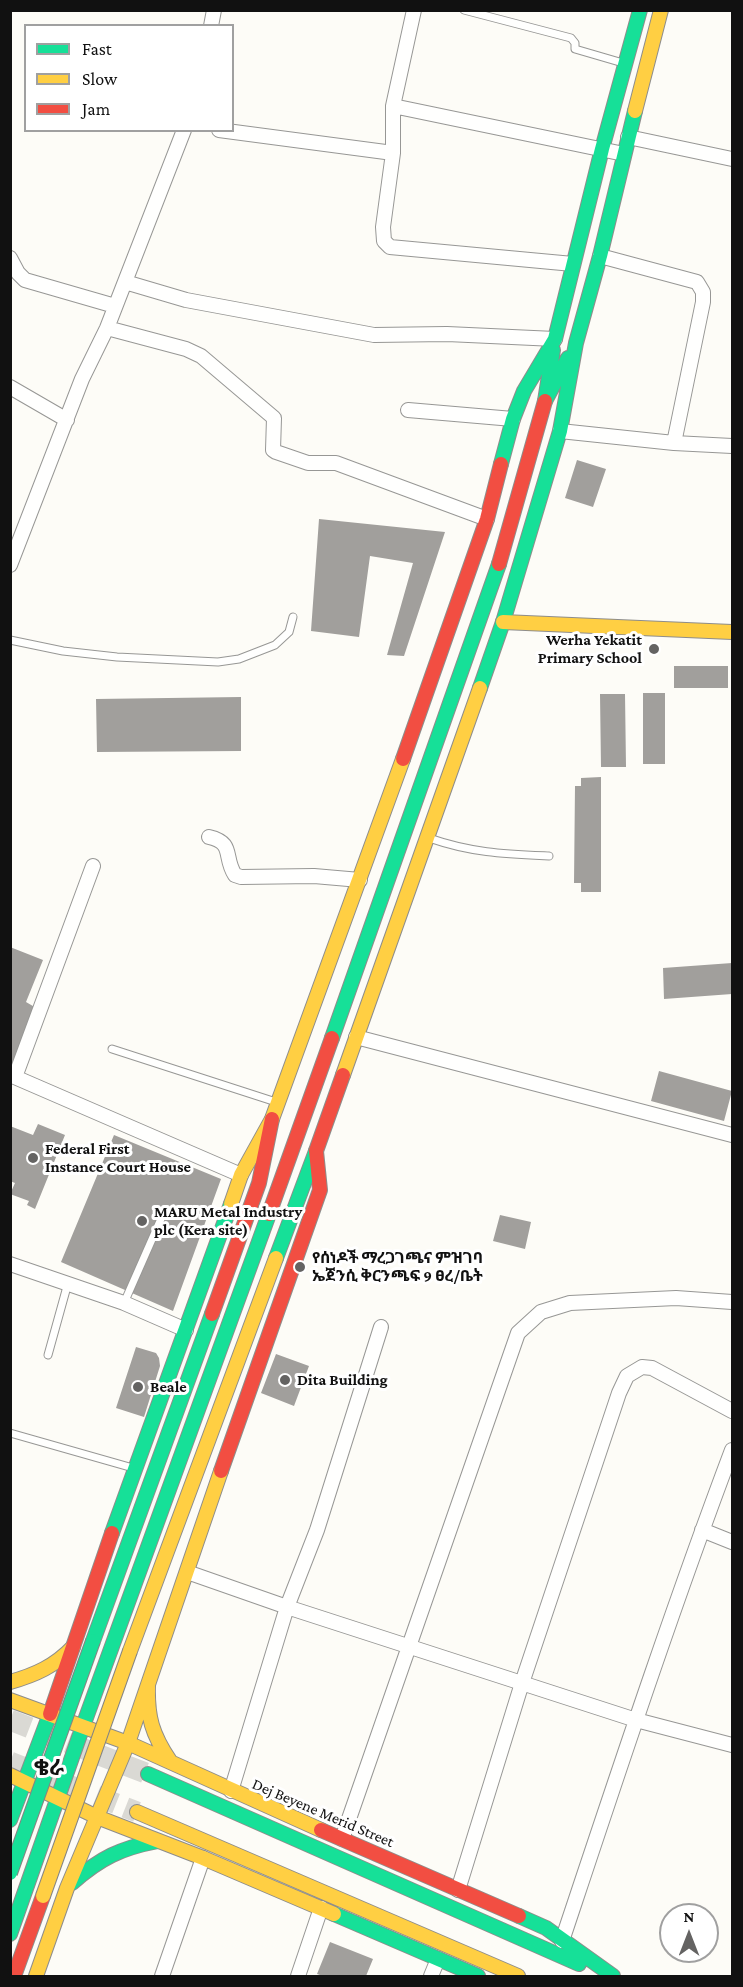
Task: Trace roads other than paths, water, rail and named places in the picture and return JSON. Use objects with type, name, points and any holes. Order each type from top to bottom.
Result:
[{"type":"main road","points":[[10,1934],[57,1797],[278,1190],[499,563],[544,400],[555,339],[573,264],[639,10]]},
{"type":"main road","points":[[14,1977],[130,1651],[316,1151],[503,622],[560,431],[576,343],[661,10]]},
{"type":"main road","points":[[10,1820],[74,1647],[135,1468],[241,1175],[272,1119],[360,880],[487,519],[513,419],[524,392],[555,339]]},
{"type":"main road","points":[[544,400],[576,343]]},
{"type":"main road","points":[[503,622],[732,632]]},
{"type":"main road","points":[[10,1873],[259,1184],[272,1119]]},
{"type":"main road","points":[[36,1977],[67,1888],[128,1743],[261,1353],[320,1190],[316,1151]]},
{"type":"main road","points":[[10,1682],[43,1671],[60,1662],[74,1647]]},
{"type":"main road","points":[[148,1685],[149,1720],[153,1736],[170,1761]]},
{"type":"main road","name":"Dej Beyene Merid Street","points":[[10,1700],[128,1743],[231,1791],[546,1928],[613,1977]]},
{"type":"main road","points":[[148,1774],[607,1977]]},
{"type":"main road","points":[[10,1775],[97,1817],[203,1858],[478,1977]]},
{"type":"main road","points":[[137,1812],[518,1977]]},
{"type":"main road","points":[[67,1888],[104,1856],[138,1844],[158,1841]]},
{"type":"street","points":[[414,10],[393,106],[393,153],[383,227],[384,242],[390,247],[573,264]]},
{"type":"street","points":[[393,106],[624,154]]},
{"type":"street","points":[[11,565],[82,379],[107,328],[183,132]]},
{"type":"street","points":[[234,132],[393,153]]},
{"type":"street","points":[[628,137],[732,159]]},
{"type":"street","points":[[600,256],[697,282],[703,292],[703,302],[674,443]]},
{"type":"street","points":[[10,258],[18,273],[25,280],[115,306]]},
{"type":"street","points":[[125,282],[186,300],[374,335],[447,334],[555,339]]},
{"type":"street","points":[[107,328],[186,349],[201,356],[274,418],[273,450],[276,452],[308,463],[336,463],[487,519]]},
{"type":"street","points":[[10,387],[67,420]]},
{"type":"street","points":[[408,410],[513,419]]},
{"type":"street","points":[[560,431],[674,443],[732,446]]},
{"type":"street","points":[[209,837],[222,840],[225,844],[230,869],[235,875],[241,877],[314,876],[360,880]]},
{"type":"street","points":[[93,866],[13,1076],[241,1175]]},
{"type":"street","points":[[356,1037],[732,1135]]},
{"type":"street","points":[[10,1264],[124,1303],[186,1330]]},
{"type":"street","points":[[342,1839],[518,1333],[541,1312],[570,1303],[676,1298],[732,1302]]},
{"type":"street","points":[[231,1791],[287,1607],[317,1530],[381,1327]]},
{"type":"street","points":[[458,1890],[522,1683],[619,1393],[627,1376],[642,1367],[652,1368],[732,1411]]},
{"type":"street","points":[[562,1941],[636,1720],[732,1450]]},
{"type":"street","points":[[702,1530],[732,1542]]},
{"type":"street","points":[[187,1572],[287,1607],[636,1720],[732,1745]]},
{"type":"street","points":[[162,1977],[203,1858]]},
{"type":"street","points":[[298,1977],[321,1908]]},
{"type":"street","points":[[431,1977],[438,1959]]},
{"type":"lane","points":[[464,10],[571,38],[575,43],[575,50],[625,63]]},
{"type":"lane","points":[[10,640],[63,651],[117,657],[218,662],[238,659],[275,645],[289,632],[292,617]]},
{"type":"lane","points":[[427,837],[458,848],[486,853],[549,856]]},
{"type":"lane","points":[[112,1049],[278,1103]]},
{"type":"lane","points":[[124,1303],[164,1212]]},
{"type":"lane","points":[[48,1354],[68,1283]]},
{"type":"lane","points":[[10,1433],[135,1468]]},
{"type":"tunnel","points":[[10,1720],[148,1774]]},
{"type":"tunnel","points":[[10,1762],[137,1812]]},
{"type":"place","name":"Werha Yekatit Primary School","points":[[654,649]]},
{"type":"place","name":"Federal First Instance Court House","points":[[33,1158]]},
{"type":"place","name":"MARU Metal Industry plc (Kera site)","points":[[142,1221]]},
{"type":"place","name":"የሰነዶች ማረጋገጫና ምዝገባ ኤጀንሲ ቅርንጫፍ 9 ፀረ/ቤት","points":[[300,1267]]},
{"type":"place","name":"Dita Building","points":[[285,1380]]},
{"type":"place","name":"Beale","points":[[138,1387]]},
{"type":"district","name":"ቄራ","points":[[49,1768]]}]
